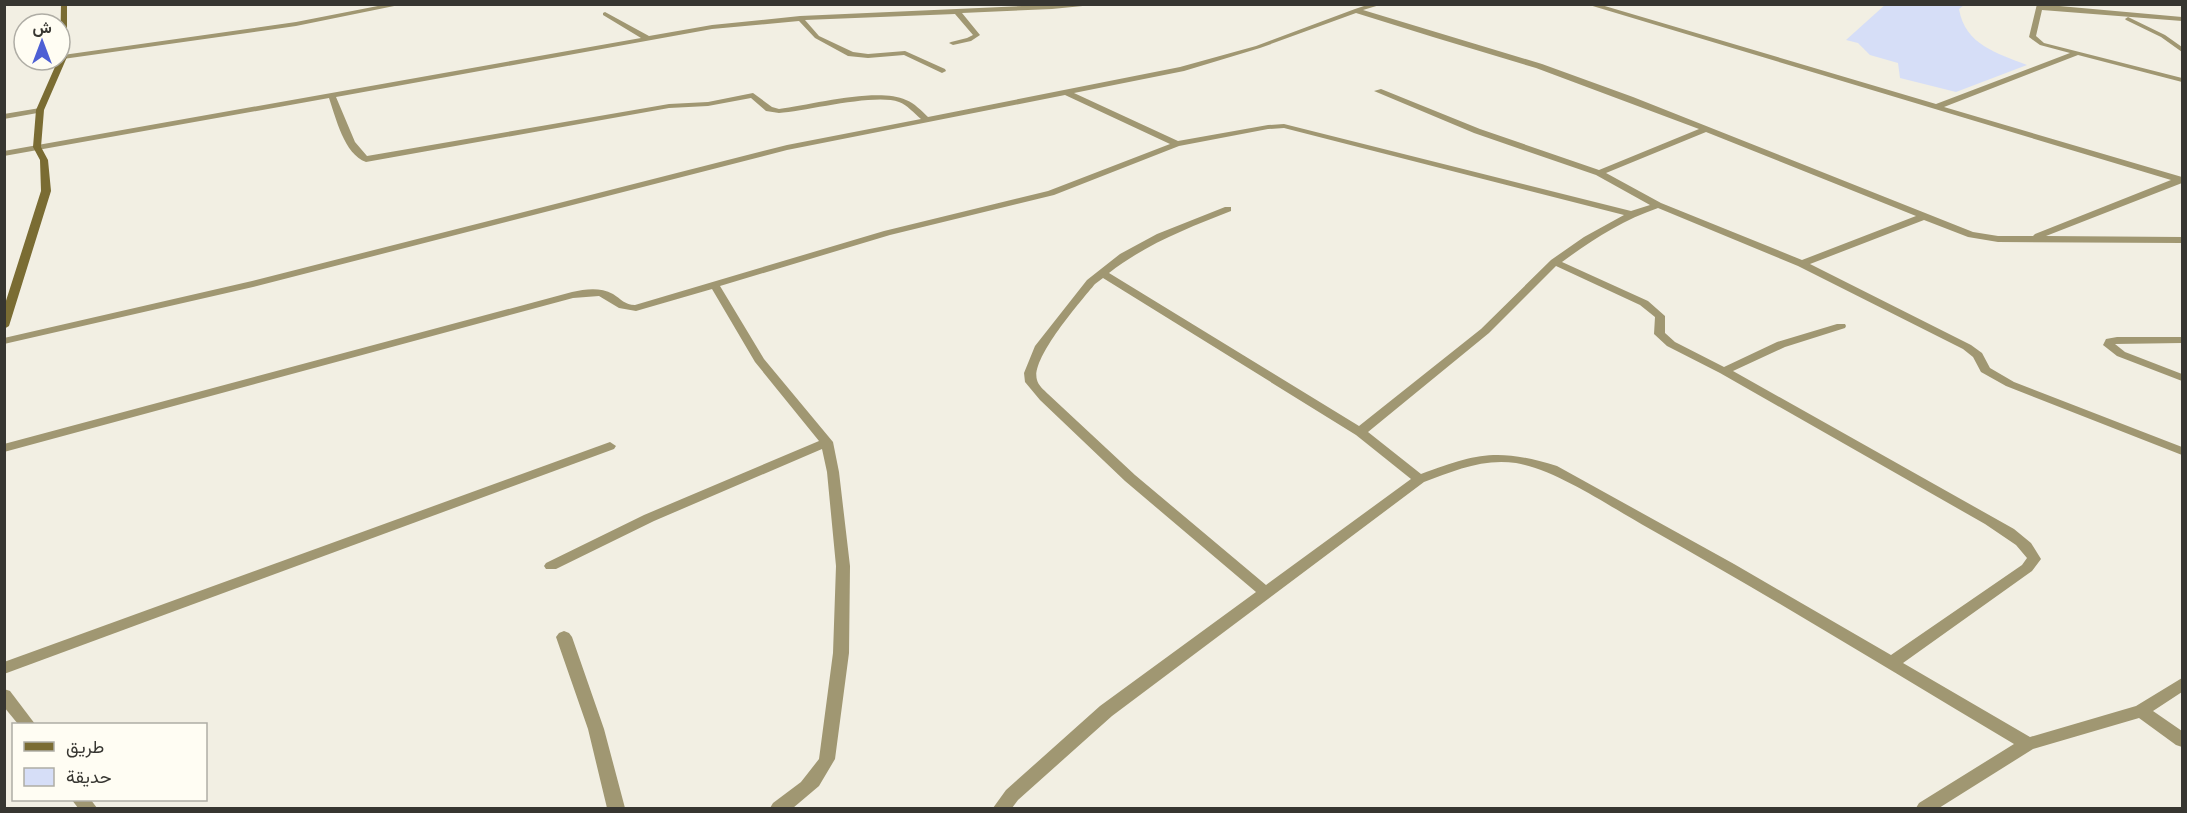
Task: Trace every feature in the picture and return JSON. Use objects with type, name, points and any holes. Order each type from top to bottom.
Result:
[{"type":"street","points":[[72,56],[296,24],[401,4]]},
{"type":"street","points":[[863,4],[885,12]]},
{"type":"street","points":[[4,154],[722,26],[885,12],[1101,4]]},
{"type":"street","points":[[4,341],[264,281],[712,166],[925,118],[1066,92],[1220,59],[1357,10],[1380,4]]},
{"type":"street","points":[[1589,4],[2182,179]]},
{"type":"street","points":[[2097,4],[2163,36],[2182,50]]},
{"type":"street","points":[[2182,19],[2121,16],[2040,6],[2033,39],[2050,47],[2075,54],[2178,79],[2182,73]]},
{"type":"street","points":[[953,43],[969,40],[977,35],[955,10]]},
{"type":"street","points":[[1357,10],[1539,66],[1630,99],[1981,237],[2182,240]]},
{"type":"street","points":[[605,14],[647,38]]},
{"type":"street","points":[[800,18],[817,37],[850,54],[868,56],[905,53],[942,71]]},
{"type":"street","points":[[1936,107],[2075,54]]},
{"type":"street","points":[[4,326],[46,191],[44,160],[37,147],[39,110],[56,72]]},
{"type":"street","points":[[1378,91],[1478,131],[1599,173],[1658,205],[1802,264],[1966,347],[1978,355],[1985,370],[2010,384],[2182,450]]},
{"type":"street","points":[[1066,92],[1177,144]]},
{"type":"street","points":[[332,95],[353,147],[359,157],[366,159],[669,106],[714,103],[749,95],[756,96],[770,109],[778,111],[876,98],[896,99],[902,100],[925,118]]},
{"type":"street","points":[[4,117],[39,110]]},
{"type":"street","points":[[4,448],[562,298],[598,293],[606,295],[623,308],[632,309],[887,233],[1051,193],[1177,144],[1259,128],[1284,126],[1632,214]]},
{"type":"street","points":[[1599,173],[1705,130]]},
{"type":"street","points":[[2032,239],[2182,179]]},
{"type":"street","points":[[1360,432],[1485,331],[1556,262],[1587,239],[1632,214],[1658,205]]},
{"type":"street","points":[[1228,208],[1160,236],[1124,256],[1091,282],[1041,346],[1032,364],[1031,382],[1130,478],[1266,593]]},
{"type":"street","points":[[1802,264],[1925,216]]},
{"type":"street","points":[[1556,262],[1649,307],[1660,316],[1660,334],[1663,338],[1990,521],[2018,539],[2031,552],[2034,559],[2027,568],[1893,662]]},
{"type":"street","points":[[1102,273],[1360,432],[1419,479]]},
{"type":"street","points":[[714,284],[759,360],[827,442],[833,472],[843,566],[841,653],[828,759],[820,774],[805,790],[779,808]]},
{"type":"street","points":[[1724,371],[1772,347],[1803,335],[1841,326]]},
{"type":"street","points":[[2182,340],[2117,340],[2110,341],[2109,345],[2121,354],[2182,378]]},
{"type":"street","points":[[551,566],[649,518],[827,442]]},
{"type":"street","points":[[4,668],[610,446]]},
{"type":"street","points":[[1002,808],[1012,795],[1106,711],[1419,479],[1468,461],[1503,456],[1523,458],[1552,468],[1893,662],[2028,744]]},
{"type":"street","points":[[564,637],[596,729],[616,808]]},
{"type":"street","points":[[1925,808],[2028,744],[2141,711],[2182,684]]},
{"type":"street","points":[[4,695],[26,723]]},
{"type":"street","points":[[2141,711],[2182,740]]},
{"type":"green space","points":[[1886,4],[1964,5],[1959,9],[1962,21],[1975,39],[1994,52],[2027,65],[1956,92],[1900,78],[1898,63],[1870,55],[1858,43],[1846,40]]}]
